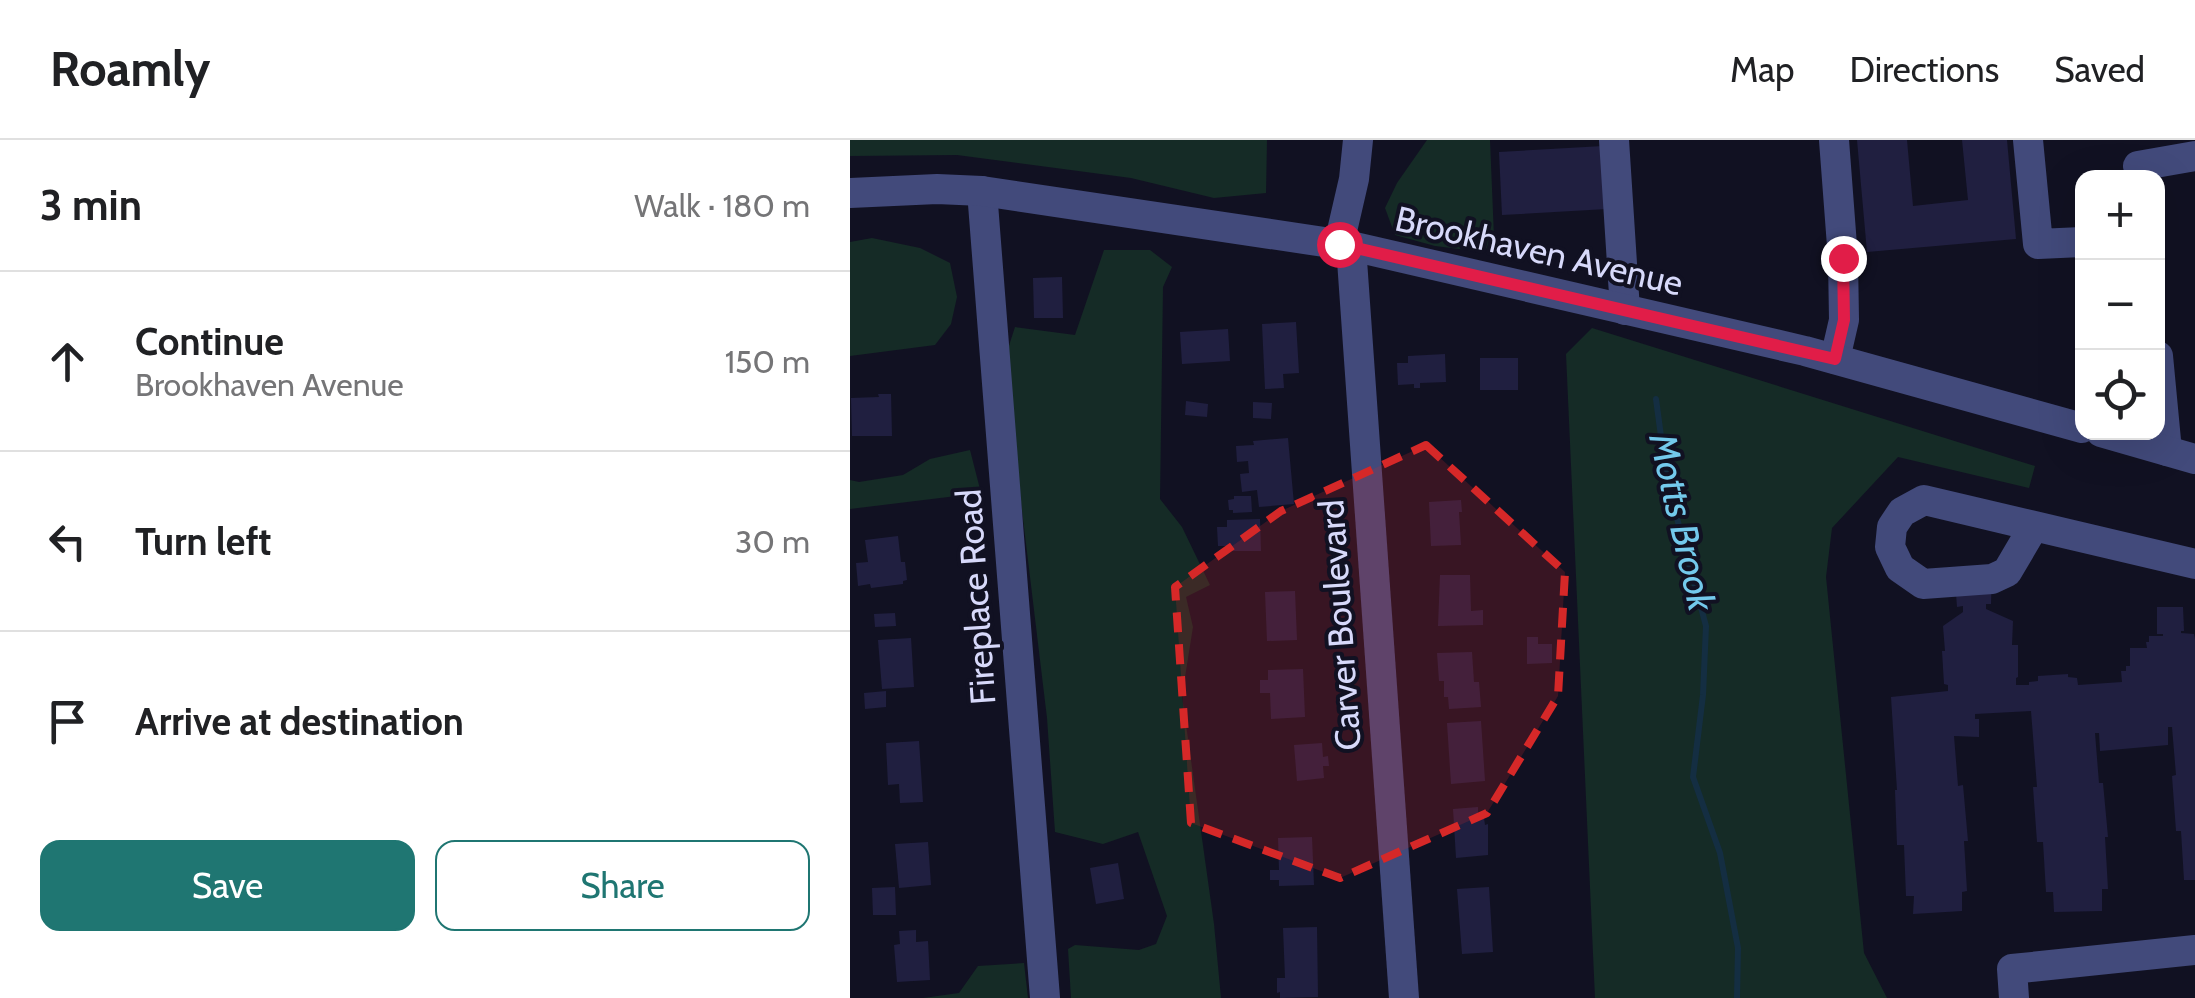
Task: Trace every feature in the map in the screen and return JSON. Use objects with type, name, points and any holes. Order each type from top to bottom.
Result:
[{"type":"street","name":"Carver Boulevard","points":[[1358,140],[1345,245],[1404,998]]},
{"type":"street","points":[[1614,140],[1624,310]]},
{"type":"street","points":[[1834,140],[1844,320],[1835,359]]},
{"type":"street","points":[[2028,140],[2038,244],[2075,242]]},
{"type":"street","points":[[2137,161],[2195,156]]},
{"type":"street","name":"Brookhaven Avenue","points":[[850,193],[982,191],[1345,245],[1835,359],[2075,426]]},
{"type":"street","name":"Fireplace Road","points":[[982,191],[1045,998]]},
{"type":"street","points":[[2128,440],[2181,455],[2165,386]]},
{"type":"street","points":[[2034,526],[2195,564]]},
{"type":"street","points":[[2014,998],[2012,969],[2195,950]]},
{"type":"highlighted area","points":[[1426,445],[1565,572],[1558,696],[1487,813],[1340,878],[1191,823],[1175,587],[1281,511]]},
{"type":"green space","points":[[850,140],[1267,140],[1266,193],[1214,198],[1131,178],[957,155],[850,156]]},
{"type":"green space","points":[[1427,140],[1490,140],[1494,237],[1484,252],[1435,246],[1395,235],[1385,208]]},
{"type":"green space","points":[[872,238],[920,248],[950,263],[957,297],[951,324],[935,345],[850,356],[850,242]]},
{"type":"green space","points":[[1104,250],[1150,250],[1172,267],[1163,287],[1160,499],[1182,527],[1210,585],[1186,597],[1193,627],[1182,696],[1221,998],[1071,998],[1068,949],[1075,945],[1139,950],[1156,944],[1167,916],[1138,832],[1103,844],[1055,832],[1047,718],[1004,361],[1015,327],[1075,335]]},
{"type":"green space","points":[[1592,328],[2035,466],[2029,488],[1898,457],[1832,528],[1826,577],[1864,953],[1887,998],[1595,998],[1566,354]]},
{"type":"green space","points":[[970,450],[981,493],[850,509],[850,480],[903,475],[930,459]]},
{"type":"green space","points":[[1024,963],[1028,998],[923,998],[959,993],[978,966]]},
{"type":"building","points":[[1857,140],[1907,140],[1913,206],[1968,200],[1962,140],[2007,140],[2016,239],[1867,252]]},
{"type":"building","points":[[1603,146],[1607,209],[1502,215],[1499,152]]},
{"type":"building","points":[[1062,277],[1063,318],[1034,318],[1033,278]]},
{"type":"building","points":[[1296,322],[1299,373],[1283,374],[1284,388],[1265,389],[1262,324]]},
{"type":"building","points":[[1228,329],[1230,361],[1182,364],[1180,332]]},
{"type":"building","points":[[1445,354],[1446,382],[1420,383],[1420,388],[1414,388],[1414,384],[1398,385],[1397,363],[1408,363],[1408,356]]},
{"type":"building","points":[[1480,358],[1518,358],[1518,390],[1480,390]]},
{"type":"building","points":[[878,394],[891,394],[892,436],[852,436],[851,398],[879,397]]},
{"type":"building","points":[[1186,401],[1208,404],[1207,417],[1185,415]]},
{"type":"building","points":[[1253,402],[1272,403],[1271,419],[1253,418]]},
{"type":"building","points":[[1288,438],[1294,504],[1259,507],[1257,490],[1242,492],[1240,474],[1249,473],[1248,461],[1237,462],[1236,446]]},
{"type":"building","points":[[1251,496],[1252,512],[1229,510],[1228,500]]},
{"type":"building","points":[[1461,500],[1461,545],[1431,546],[1429,502]]},
{"type":"building","points":[[1260,519],[1261,551],[1230,551],[1230,546],[1218,546],[1217,527],[1227,527],[1227,520]]},
{"type":"building","points":[[898,536],[907,580],[903,584],[871,588],[870,584],[858,586],[856,563],[868,562],[865,540]]},
{"type":"building","points":[[1992,566],[1991,604],[1986,604],[1986,609],[2013,621],[2012,645],[2018,645],[2016,685],[2029,685],[2038,681],[2038,676],[2068,674],[2077,678],[2078,685],[2122,682],[2121,671],[2130,666],[2130,648],[2147,648],[2149,636],[2163,636],[2157,634],[2157,607],[2183,607],[2181,633],[2194,634],[2195,639],[2195,880],[2184,880],[2181,831],[2176,831],[2172,727],[2168,727],[2168,745],[2100,751],[2099,733],[2095,733],[2108,837],[2108,889],[2102,889],[2102,911],[2054,912],[2053,892],[2046,892],[2043,842],[2037,842],[2031,711],[1975,714],[1975,719],[1979,719],[1979,737],[1954,736],[1968,841],[1964,841],[1967,891],[1962,892],[1962,911],[1913,914],[1914,896],[1906,896],[1904,845],[1897,845],[1891,697],[1948,691],[1944,684],[1943,626],[1963,612],[1963,606],[1957,607],[1954,567]]},
{"type":"building","points":[[1440,575],[1470,575],[1471,611],[1483,610],[1483,625],[1438,626]]},
{"type":"building","points":[[1295,591],[1297,640],[1267,641],[1265,592]]},
{"type":"building","points":[[895,613],[896,626],[875,627],[874,614]]},
{"type":"building","points":[[1527,637],[1538,637],[1538,644],[1552,644],[1552,663],[1527,664]]},
{"type":"building","points":[[911,638],[914,687],[882,689],[878,640]]},
{"type":"building","points":[[1472,652],[1481,707],[1449,709],[1444,681],[1439,681],[1437,653]]},
{"type":"building","points":[[1303,669],[1305,717],[1271,719],[1270,693],[1260,693],[1260,680],[1268,680],[1268,670]]},
{"type":"building","points":[[886,691],[886,707],[865,709],[864,693]]},
{"type":"building","points":[[1481,721],[1485,781],[1451,784],[1447,723]]},
{"type":"building","points":[[919,741],[923,802],[900,803],[899,784],[888,785],[886,743]]},
{"type":"building","points":[[1322,743],[1323,757],[1328,756],[1329,766],[1323,766],[1324,778],[1297,781],[1294,745]]},
{"type":"building","points":[[1478,807],[1478,818],[1484,818],[1485,825],[1488,824],[1488,855],[1456,858],[1453,809]]},
{"type":"building","points":[[1312,837],[1314,885],[1279,886],[1279,880],[1270,880],[1270,870],[1279,870],[1278,838]]},
{"type":"building","points":[[928,842],[931,885],[899,888],[895,844]]},
{"type":"building","points":[[1118,863],[1124,899],[1096,904],[1090,868]]},
{"type":"building","points":[[895,887],[896,915],[873,915],[872,888]]},
{"type":"building","points":[[1489,887],[1493,952],[1462,954],[1457,889]]},
{"type":"building","points":[[1317,927],[1318,997],[1280,998],[1277,978],[1285,978],[1283,928]]},
{"type":"building","points":[[916,930],[916,942],[928,941],[930,980],[897,982],[894,945],[900,944],[899,931]]},
{"type":"waterway","name":"Motts Brook","points":[[1656,399],[1667,481],[1706,626],[1693,777],[1720,853],[1738,948],[1737,998]]},
{"type":"route","points":[[1339,244],[1835,359],[1844,320],[1843,258]]}]
